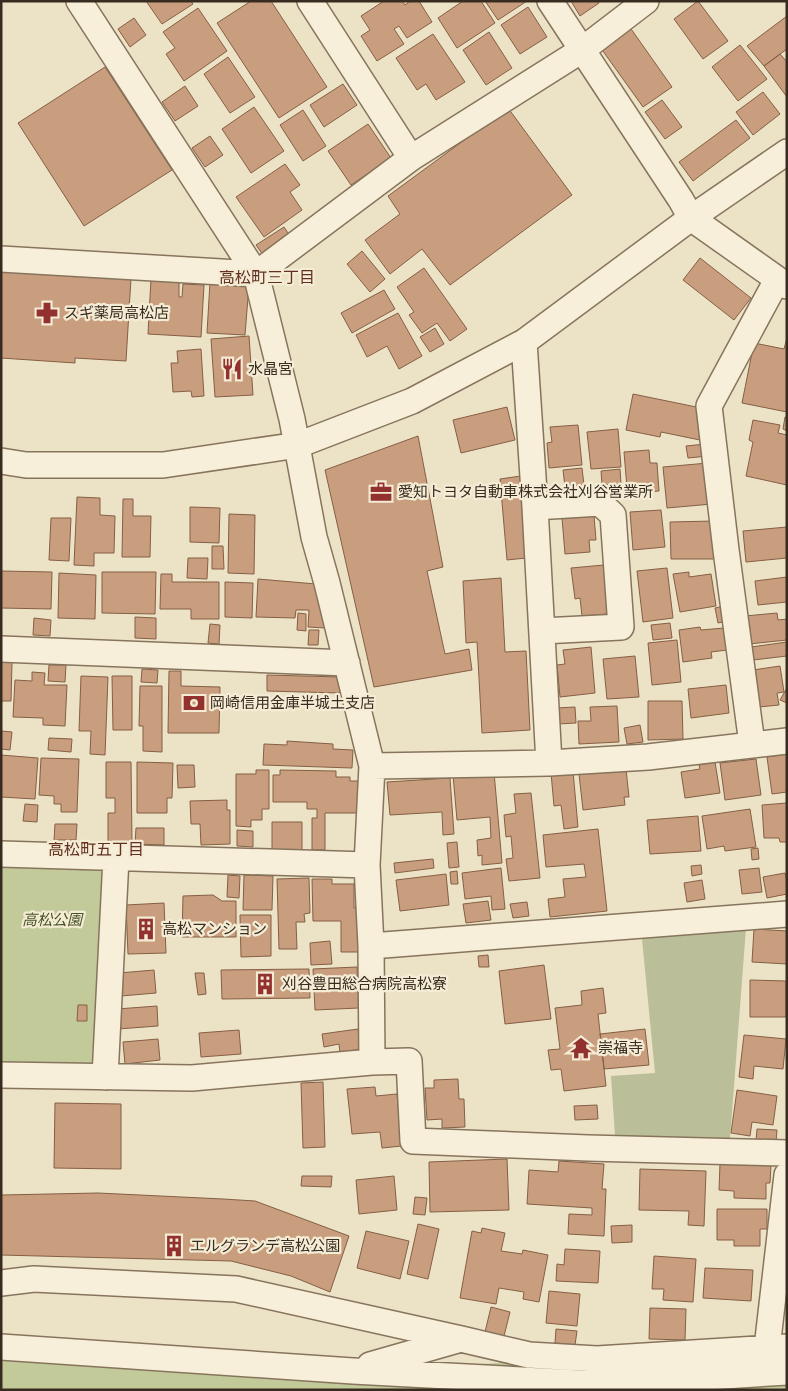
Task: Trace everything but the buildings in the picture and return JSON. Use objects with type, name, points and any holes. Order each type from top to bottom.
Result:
[{"type":"street","points":[[79,1],[256,274],[298,444],[314,537],[372,766],[368,865],[372,946],[372,1062]]},
{"type":"street","points":[[310,1],[411,158]]},
{"type":"street","points":[[550,1],[691,218],[782,283],[709,406],[752,744]]},
{"type":"street","points":[[1,259],[256,274],[411,158],[582,50],[646,1]]},
{"type":"street","points":[[1,461],[26,465],[163,465],[298,444],[412,401],[524,342],[691,218],[787,152]]},
{"type":"street","points":[[524,342],[549,763]]},
{"type":"street","points":[[535,507],[600,503],[614,515],[621,627],[542,631]]},
{"type":"street","points":[[1,649],[347,663]]},
{"type":"street","points":[[372,766],[549,763],[648,757],[787,741]]},
{"type":"street","points":[[1,854],[368,865]]},
{"type":"street","points":[[105,1078],[116,858]]},
{"type":"street","points":[[372,946],[787,914]]},
{"type":"street","points":[[1,1075],[192,1078],[372,1062],[409,1061],[413,1141],[787,1153]]},
{"type":"street","points":[[1,1283],[34,1279],[236,1289],[530,1355],[597,1359],[777,1347],[787,1175]]},
{"type":"street","points":[[353,1371],[461,1339]]},
{"type":"street","points":[[1,1346],[353,1371],[598,1384],[787,1372]]},
{"type":"green space","name":"高松公園","points":[[1,865],[105,868],[95,1068],[1,1066]]},
{"type":"green space","points":[[746,928],[730,1139],[615,1136],[611,1076],[655,1073],[642,939]]},
{"type":"green space","points":[[787,1347],[787,1390],[1,1390],[1,1348],[353,1371]]},
{"type":"place","name":"スギ薬局高松店","points":[[47,313]]},
{"type":"place","name":"水晶宮","points":[[232,369]]},
{"type":"place","name":"愛知トヨタ自動車株式会社刈谷営業所","points":[[381,492]]},
{"type":"place","name":"岡崎信用金庫半城土支店","points":[[194,703]]},
{"type":"place","name":"高松マンション","points":[[146,929]]},
{"type":"place","name":"刈谷豊田総合病院高松寮","points":[[265,984]]},
{"type":"place","name":"崇福寺","points":[[581,1048]]},
{"type":"place","name":"エルグランデ高松公園","points":[[174,1246]]},
{"type":"district","name":"高松町三丁目","points":[[267,277]]},
{"type":"district","name":"高松町五丁目","points":[[96,849]]}]
